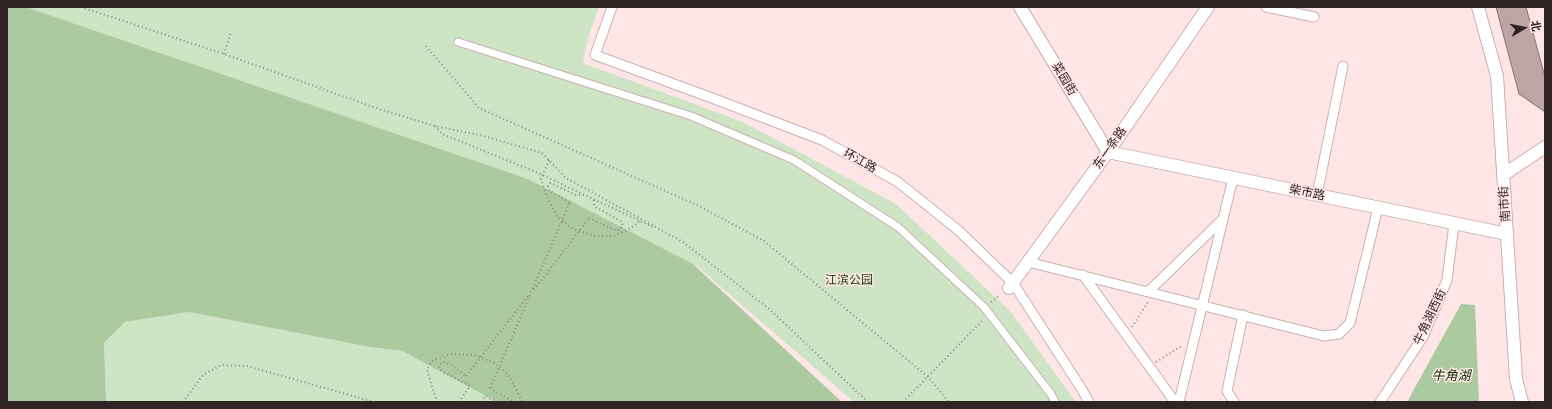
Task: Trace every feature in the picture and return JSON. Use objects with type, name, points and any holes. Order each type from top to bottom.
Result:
[{"type":"street","name":"环江路","points":[[612,7],[594,56],[712,98],[822,140],[898,182],[958,230],[1011,286],[1089,402]]},
{"type":"street","name":"菜园街","points":[[1020,7],[1108,152]]},
{"type":"street","name":"东一条路","points":[[1011,286],[1108,152],[1208,7]]},
{"type":"street","points":[[1266,7],[1314,17]]},
{"type":"street","name":"南市街","points":[[1478,7],[1497,76],[1516,379],[1522,402]]},
{"type":"street","points":[[458,42],[691,116],[794,160],[898,227],[984,307],[1052,394],[1055,402]]},
{"type":"street","points":[[1316,195],[1344,66]]},
{"type":"street","points":[[1503,175],[1545,147]]},
{"type":"street","name":"柴市路","points":[[1108,152],[1507,234]]},
{"type":"street","points":[[1179,402],[1233,178]]},
{"type":"street","points":[[1028,262],[1324,336],[1339,334],[1350,323],[1378,208]]},
{"type":"street","points":[[1152,292],[1223,219]]},
{"type":"street","name":"牛角湖西街","points":[[1380,402],[1423,337],[1447,280],[1454,224]]},
{"type":"street","points":[[1082,275],[1175,402]]},
{"type":"street","points":[[1234,402],[1227,391],[1244,315]]},
{"type":"path","points":[[81,7],[224,54],[376,108],[435,126],[484,136],[542,153],[566,178],[683,242],[768,308],[868,402]]},
{"type":"path","points":[[224,54],[231,32]]},
{"type":"path","points":[[426,46],[479,108],[699,206],[764,241],[928,377],[949,402]]},
{"type":"path","points":[[435,126],[442,134],[536,172],[674,237]]},
{"type":"path","points":[[549,160],[541,178],[547,197],[556,215],[574,229],[595,236],[614,236],[631,228],[642,220]]},
{"type":"path","points":[[514,402],[490,388],[570,202],[549,191],[548,186],[550,183],[576,196],[586,195]]},
{"type":"path","points":[[459,402],[470,386],[442,372],[438,368],[439,365],[443,362],[450,364],[466,376],[589,218],[617,231],[623,226],[622,222],[594,206],[594,199]]},
{"type":"path","points":[[984,307],[1011,286]]},
{"type":"path","points":[[1126,335],[1152,292]]},
{"type":"path","points":[[902,402],[989,314]]},
{"type":"path","points":[[1149,366],[1194,338]]},
{"type":"path","points":[[437,402],[426,370],[432,361],[451,354],[474,355],[495,363],[510,376],[521,402]]},
{"type":"path","points":[[183,402],[203,375],[221,365],[247,366],[374,402]]},
{"type":"path","points":[[481,402],[485,396],[496,402]]},
{"type":"green space","name":"江滨公园","points":[[26,7],[599,7],[589,35],[583,63],[743,122],[896,204],[1010,311],[1076,402],[854,402],[698,267],[528,179]]},
{"type":"green space","points":[[189,312],[370,347],[402,351],[497,402],[106,402],[104,343],[125,322]]},
{"type":"water","points":[[7,7],[26,7],[528,179],[693,264],[842,402],[497,402],[402,351],[370,347],[189,312],[125,322],[104,343],[106,402],[7,402]]},
{"type":"water","name":"牛角湖","points":[[1461,304],[1475,305],[1479,402],[1407,402]]},
{"type":"building","points":[[1496,7],[1526,7],[1545,77],[1545,112],[1519,94]]}]
